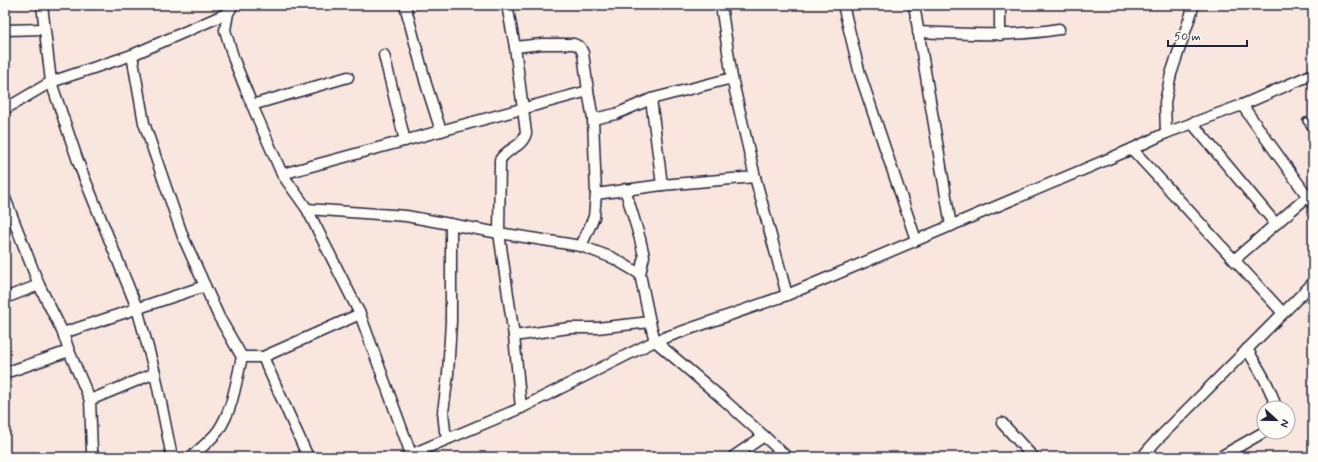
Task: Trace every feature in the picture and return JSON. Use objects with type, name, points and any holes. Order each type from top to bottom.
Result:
[{"type":"street","points":[[42,5],[51,82],[80,167],[137,308],[155,373],[172,457]]},
{"type":"street","points":[[405,5],[426,84],[441,131]]},
{"type":"street","points":[[507,5],[516,47],[526,133],[524,139],[519,144],[504,153],[500,160],[499,233],[514,336],[521,408]]},
{"type":"street","points":[[721,5],[732,78],[755,177],[787,295]]},
{"type":"street","points":[[843,5],[860,74],[916,240]]},
{"type":"street","points":[[914,5],[951,226]]},
{"type":"street","points":[[1000,5],[1000,35]]},
{"type":"street","points":[[1166,133],[1166,102],[1171,74],[1194,5]]},
{"type":"street","points":[[5,109],[51,82],[132,55],[231,9]]},
{"type":"street","points":[[231,9],[225,30],[234,60],[282,174],[307,209],[360,314],[408,456],[521,408],[655,341],[787,295],[1132,149],[1166,133],[1242,105],[1313,74]]},
{"type":"street","points":[[5,30],[44,29]]},
{"type":"street","points":[[918,32],[1000,35],[1037,33],[1059,29]]},
{"type":"street","points":[[516,47],[542,44],[574,44],[580,47],[583,53],[593,119],[596,194],[594,217],[581,246]]},
{"type":"street","points":[[132,55],[144,123],[183,237],[219,317],[242,357],[232,402],[227,415],[217,431],[191,457]]},
{"type":"street","points":[[384,55],[405,141]]},
{"type":"street","points":[[252,105],[348,77]]},
{"type":"street","points":[[593,119],[616,114],[651,99],[732,78]]},
{"type":"street","points":[[282,174],[588,91]]},
{"type":"street","points":[[651,99],[662,185]]},
{"type":"street","points":[[1234,260],[1276,224],[1310,201],[1242,105]]},
{"type":"street","points":[[1192,123],[1276,224]]},
{"type":"street","points":[[1132,149],[1283,313]]},
{"type":"street","points":[[596,194],[662,185],[755,177]]},
{"type":"street","points":[[625,189],[644,256],[640,274],[655,341],[724,400],[787,457]]},
{"type":"street","points":[[5,198],[39,285],[63,333],[90,400],[92,451],[94,457]]},
{"type":"street","points":[[307,209],[406,216],[581,246],[613,258],[640,274]]},
{"type":"street","points":[[449,438],[445,431],[443,412],[448,374],[451,321],[451,224]]},
{"type":"street","points":[[1142,457],[1155,442],[1313,283]]},
{"type":"street","points":[[5,298],[39,285]]},
{"type":"street","points":[[63,333],[205,286]]},
{"type":"street","points":[[242,357],[263,357],[360,314]]},
{"type":"street","points":[[514,336],[569,328],[597,328],[650,322]]},
{"type":"street","points":[[1247,349],[1264,378],[1273,400]]},
{"type":"street","points":[[5,373],[69,351]]},
{"type":"street","points":[[263,357],[308,457]]},
{"type":"street","points":[[90,400],[155,373]]},
{"type":"street","points":[[1002,423],[1033,457]]},
{"type":"street","points":[[733,457],[764,436]]},
{"type":"street","points":[[1220,457],[1256,437]]},
{"type":"lane","points":[[1306,121],[1313,130]]}]
